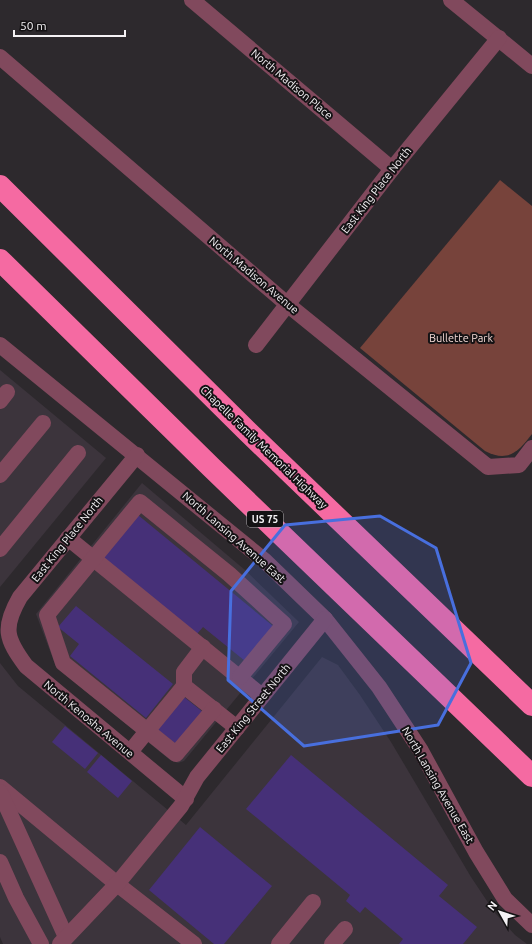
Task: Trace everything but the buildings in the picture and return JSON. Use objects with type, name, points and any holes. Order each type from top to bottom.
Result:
[{"type":"highway","name":"Chapelle Family Memorial Highway","points":[[0,186],[248,432],[532,705]]},
{"type":"highway","name":"US 75","points":[[0,260],[212,468],[532,776]]},
{"type":"street","name":"North Madison Place","points":[[192,0],[392,169]]},
{"type":"street","points":[[451,0],[532,66]]},
{"type":"street","name":"East King Place North","points":[[256,345],[392,169],[499,38]]},
{"type":"street","name":"North Madison Avenue","points":[[0,57],[287,304],[488,467],[519,465],[532,448]]},
{"type":"street","name":"North Lansing Avenue East","points":[[0,345],[137,455],[265,561],[325,619],[378,687],[421,751],[476,852],[505,900],[532,925]]},
{"type":"street","points":[[0,476],[43,423]]},
{"type":"street","points":[[0,549],[78,453]]},
{"type":"street","name":"East King Place North","points":[[7,628],[12,610],[20,597],[137,455]]},
{"type":"street","points":[[214,709],[176,754],[63,663],[47,615],[140,502],[206,555],[284,624],[240,677]]},
{"type":"street","points":[[68,538],[204,647],[262,696]]},
{"type":"street","name":"East King Street North","points":[[63,941],[117,884],[181,806],[197,777],[325,619]]},
{"type":"street","name":"North Kenosha Avenue","points":[[7,628],[14,650],[26,666],[186,799]]},
{"type":"street","points":[[130,752],[184,686],[184,672],[204,647]]},
{"type":"street","points":[[184,686],[237,728]]},
{"type":"street","points":[[0,787],[117,884],[194,944]]},
{"type":"street","points":[[0,792],[63,941]]},
{"type":"street","points":[[0,862],[16,898],[41,944]]},
{"type":"street","points":[[279,944],[313,902]]},
{"type":"street","points":[[332,944],[345,929]]},
{"type":"highlighted area","points":[[380,516],[436,548],[471,663],[438,725],[304,746],[228,680],[231,591],[285,525]]},
{"type":"shaded area","points":[[0,370],[106,458],[0,587]]},
{"type":"shaded area","points":[[142,483],[245,570],[299,622],[184,761],[178,763],[170,760],[56,667],[36,614]]},
{"type":"shaded area","points":[[322,657],[338,665],[360,695],[391,742],[471,877],[495,913],[515,935],[527,944],[3,944],[0,937],[0,663],[18,686],[186,825]]},
{"type":"green space","name":"Bullette Park","points":[[500,180],[532,206],[532,434],[522,446],[512,454],[506,456],[500,456],[485,451],[360,348]]}]
